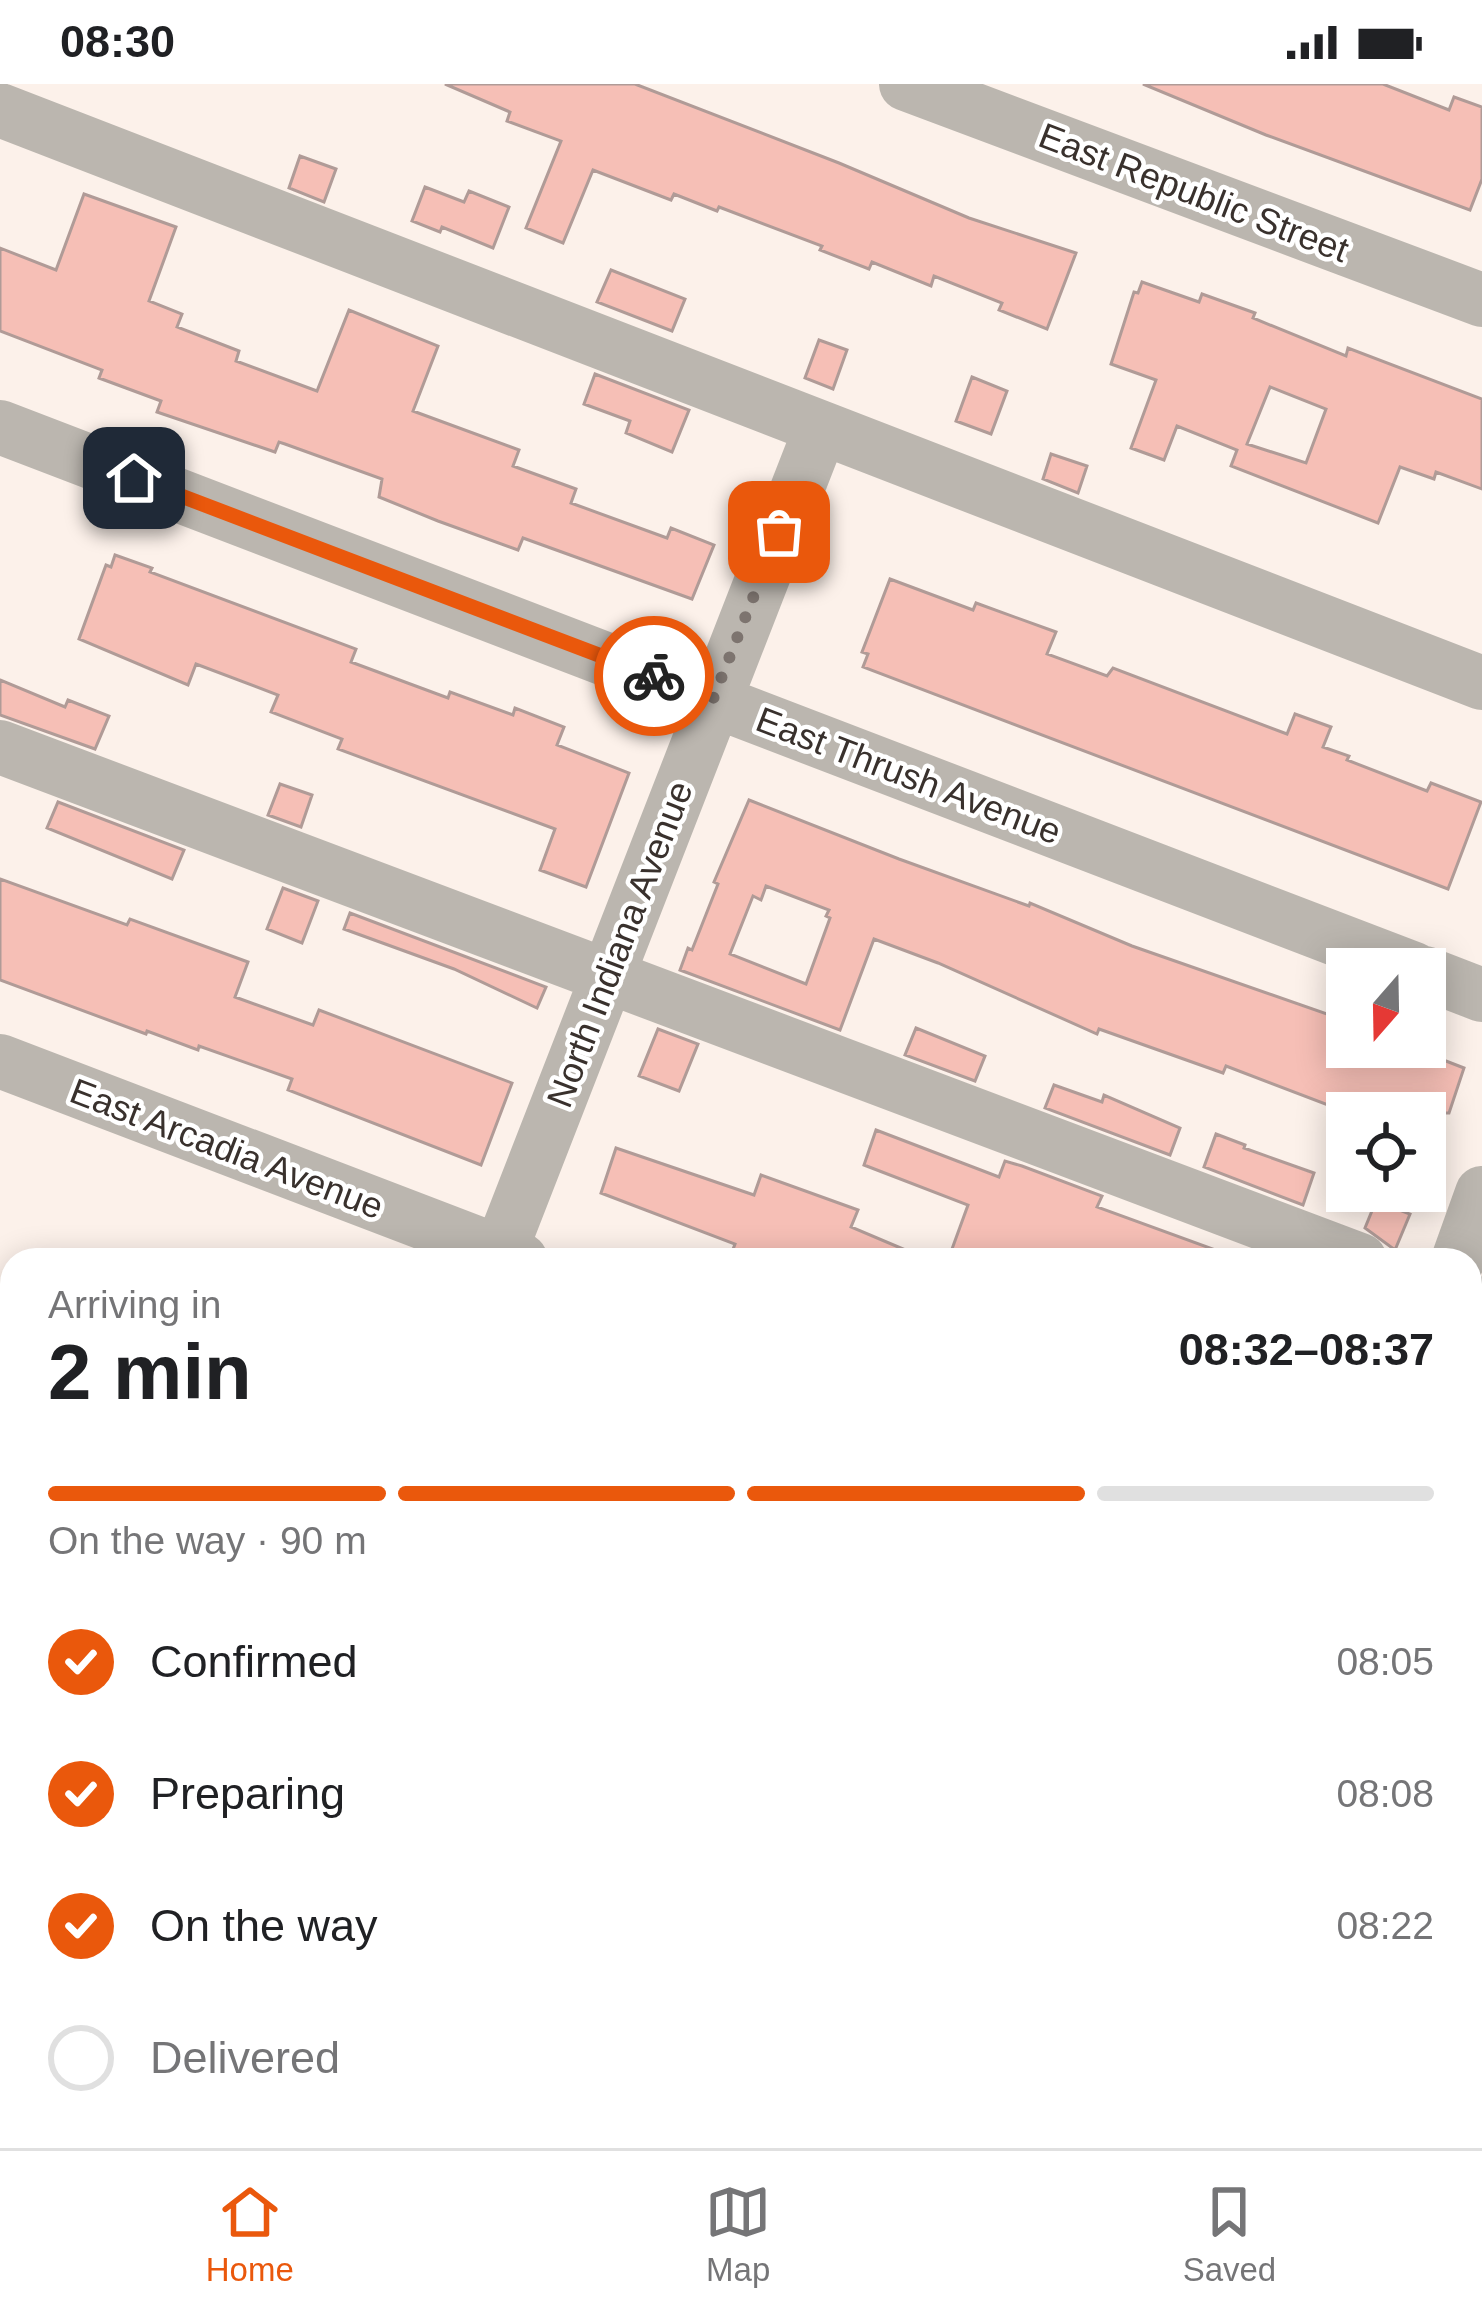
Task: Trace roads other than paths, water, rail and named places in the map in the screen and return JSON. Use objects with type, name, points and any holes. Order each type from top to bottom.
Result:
[{"type":"street","name":"East Republic Street","points":[[906,84],[1482,300]]},
{"type":"street","points":[[0,110],[1482,683]]},
{"type":"street","name":"East Thrush Avenue","points":[[0,427],[1359,948]]},
{"type":"street","name":"North Indiana Avenue","points":[[510,1248],[605,978],[821,428]]},
{"type":"street","points":[[0,747],[1328,1248]]},
{"type":"street","points":[[1446,981],[1482,995]]},
{"type":"street","name":"East Arcadia Avenue","points":[[0,1061],[480,1248]]},
{"type":"street","points":[[1462,1248],[1482,1193]]}]
